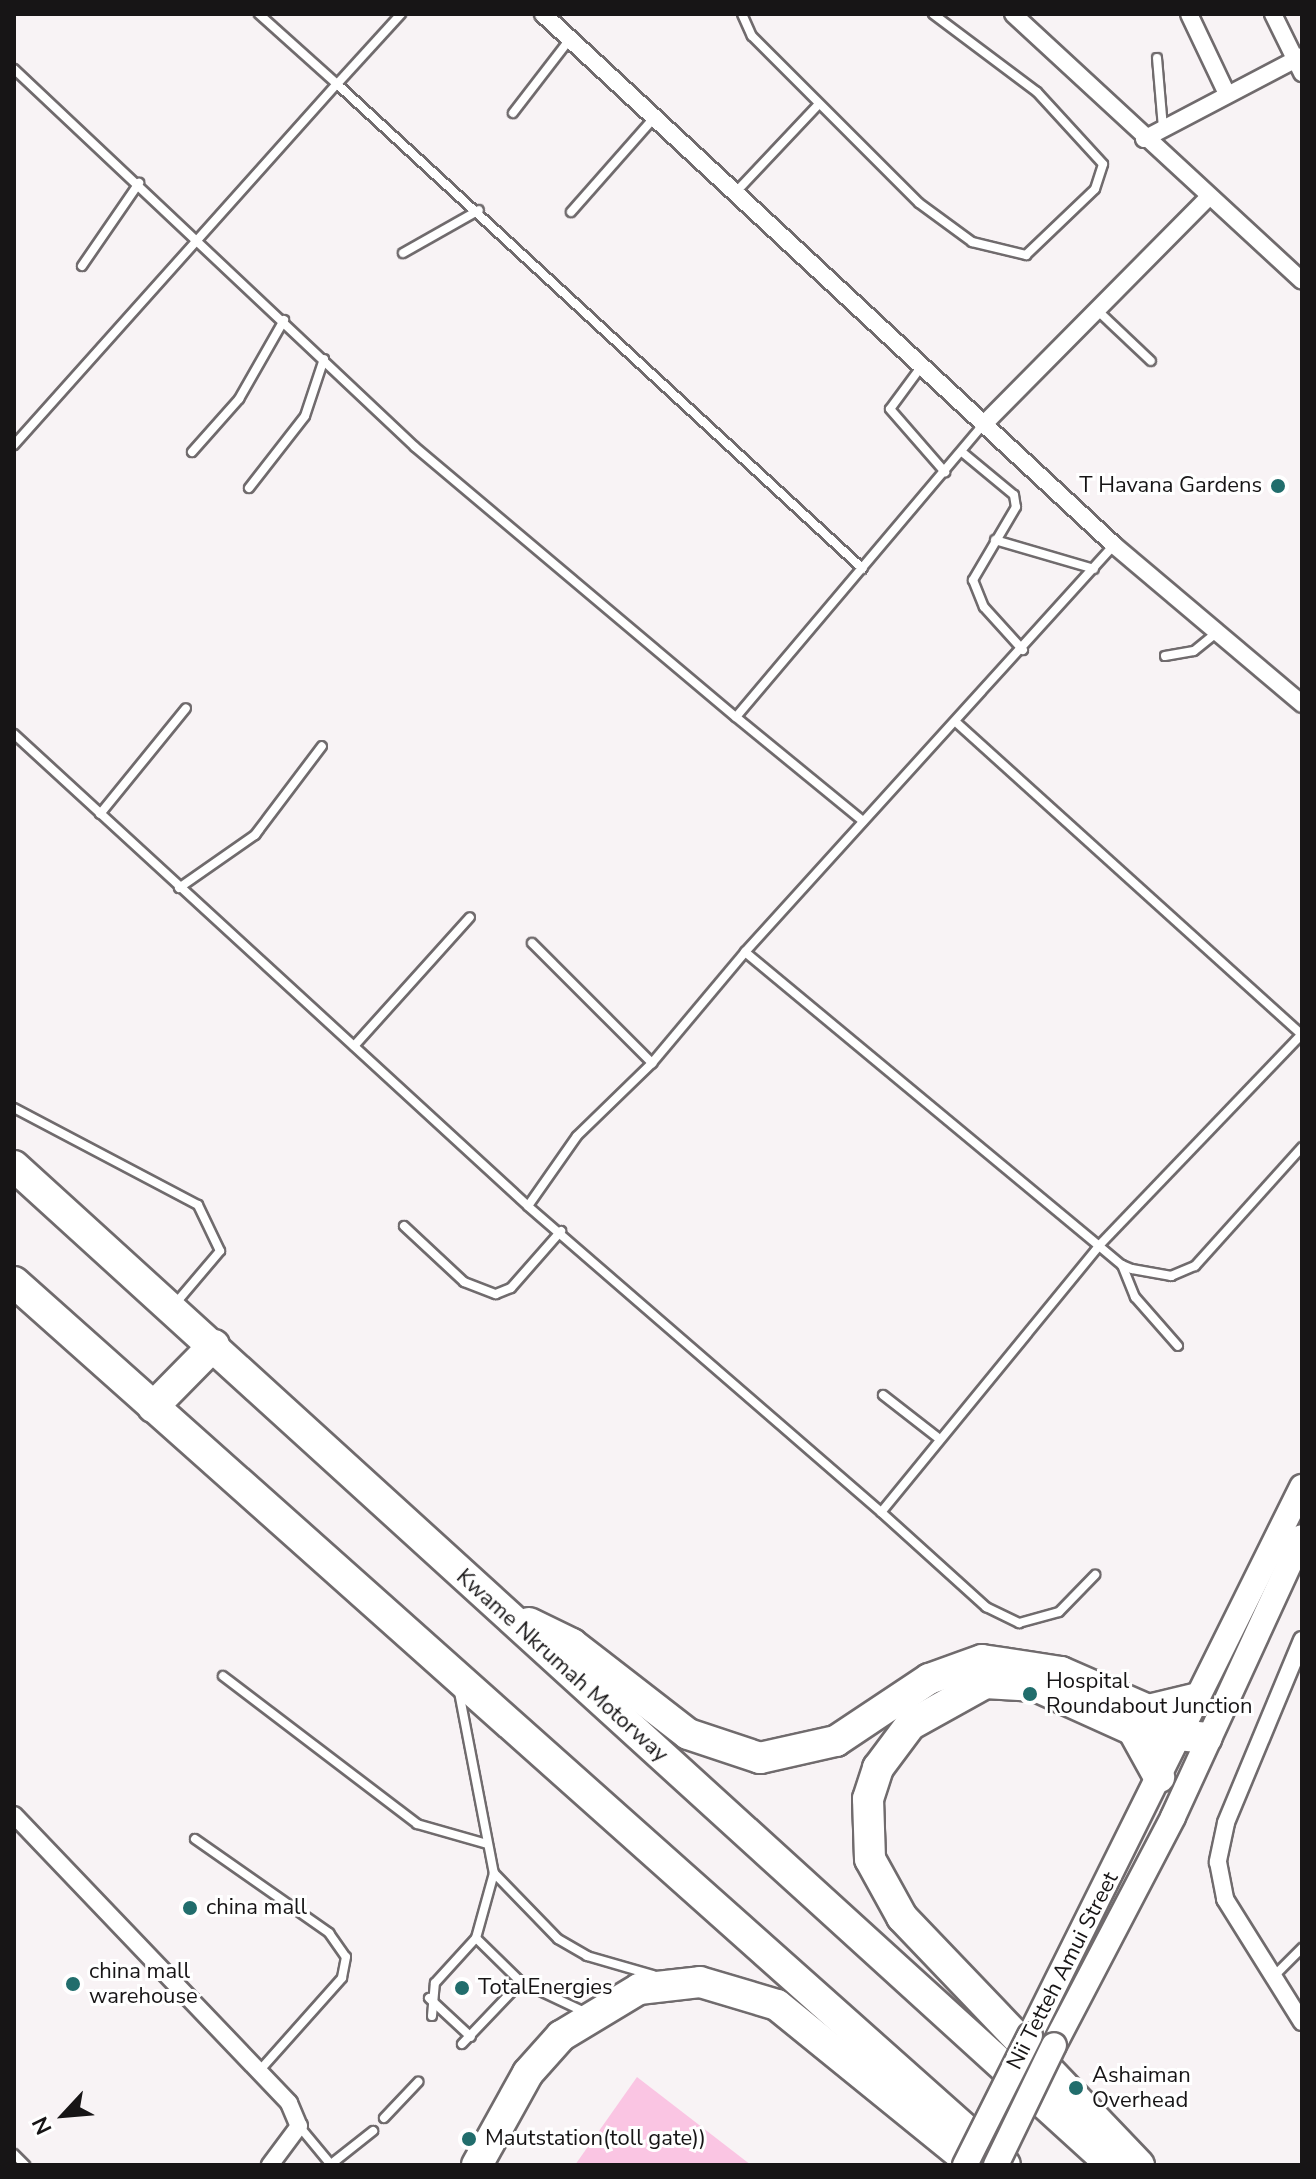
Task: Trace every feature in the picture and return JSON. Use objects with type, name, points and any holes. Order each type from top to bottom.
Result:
[{"type":"highway","name":"Kwame Nkrumah Motorway","points":[[14,1166],[1112,2165]]},
{"type":"highway","points":[[14,1282],[1005,2165]]},
{"type":"highway","points":[[153,1407],[214,1345]]},
{"type":"highway","points":[[496,1607],[572,1644],[688,1734],[760,1758],[836,1741],[929,1679],[982,1660],[1061,1672],[1148,1710],[1194,1699]]},
{"type":"highway","points":[[1139,2165],[916,1935],[882,1886],[865,1828],[878,1768],[896,1742],[927,1712],[965,1690],[1000,1681],[1036,1686],[1133,1730],[1193,1737]]},
{"type":"highway","points":[[1133,1730],[1159,1777]]},
{"type":"highway","points":[[477,2165],[528,2073],[589,2014],[639,1989],[679,1983],[717,1984],[777,2005],[974,2165]]},
{"type":"main road","points":[[1193,1737],[1194,1699],[1302,1487]]},
{"type":"main road","points":[[996,2165],[1054,2045],[1193,1737],[1302,1537]]},
{"type":"main road","name":"Nii Tetteh Amui Street","points":[[965,2165],[1159,1777],[1193,1737]]},
{"type":"street","points":[[543,14],[1114,545],[1214,635],[1302,704]]},
{"type":"street","points":[[1013,14],[1144,139],[1302,281]]},
{"type":"street","points":[[1189,14],[1227,94]]},
{"type":"street","points":[[1144,139],[1227,94],[1300,63],[1273,14]]},
{"type":"street","points":[[983,425],[1208,198]]},
{"type":"street","points":[[1302,1640],[1226,1823],[1218,1862],[1225,1899],[1302,2022]]},
{"type":"street","points":[[14,1815],[260,2070],[299,2126],[270,2165]]},
{"type":"lane","points":[[259,14],[479,210],[863,569]]},
{"type":"lane","points":[[14,445],[203,241],[401,14]]},
{"type":"lane","points":[[742,14],[752,36],[919,203],[972,242],[1013,255],[1038,248],[1095,189],[1103,164],[1037,92],[933,14]]},
{"type":"lane","points":[[513,113],[570,39]]},
{"type":"lane","points":[[1157,58],[1163,129]]},
{"type":"lane","points":[[14,69],[203,241],[324,359],[522,543],[863,821]]},
{"type":"lane","points":[[735,193],[818,105]]},
{"type":"lane","points":[[571,212],[654,118]]},
{"type":"lane","points":[[82,266],[139,183]]},
{"type":"lane","points":[[403,253],[479,210]]},
{"type":"lane","points":[[1097,310],[1151,361]]},
{"type":"lane","points":[[192,452],[239,399],[284,320]]},
{"type":"lane","points":[[249,488],[305,416],[324,359]]},
{"type":"lane","points":[[921,367],[890,409],[945,472]]},
{"type":"lane","points":[[736,717],[983,425]]},
{"type":"lane","points":[[962,452],[1014,495],[1016,507],[973,580],[984,607],[1023,650]]},
{"type":"lane","points":[[995,540],[1094,569]]},
{"type":"lane","points":[[528,1206],[577,1136],[652,1063],[745,952],[863,821],[958,724],[1114,545]]},
{"type":"lane","points":[[1165,656],[1194,651],[1214,635]]},
{"type":"lane","points":[[100,814],[186,708]]},
{"type":"lane","points":[[881,1512],[937,1437],[1099,1246],[1302,1035],[958,724]]},
{"type":"lane","points":[[14,734],[528,1206],[561,1231],[986,1607],[1019,1623],[1059,1612],[1095,1575]]},
{"type":"lane","points":[[179,888],[255,835],[322,746]]},
{"type":"lane","points":[[354,1046],[470,917]]},
{"type":"lane","points":[[532,943],[652,1063]]},
{"type":"lane","points":[[745,952],[1122,1265],[1171,1276],[1195,1266],[1302,1147]]},
{"type":"lane","points":[[14,1108],[198,1205],[220,1251],[171,1307]]},
{"type":"lane","points":[[404,1226],[464,1282],[496,1294],[511,1288],[561,1231]]},
{"type":"lane","points":[[1122,1265],[1135,1297],[1178,1346]]},
{"type":"lane","points":[[883,1395],[937,1437]]},
{"type":"lane","points":[[223,1676],[417,1824],[487,1844]]},
{"type":"lane","points":[[455,1676],[494,1873],[528,1912],[577,1950],[679,1983]]},
{"type":"lane","points":[[195,1839],[329,1933],[346,1957],[342,1978],[260,2070]]},
{"type":"lane","points":[[432,2016],[429,1998],[476,1938],[494,1873]]},
{"type":"lane","points":[[476,1938],[521,1982],[589,2014]]},
{"type":"lane","points":[[1274,1977],[1302,1948]]},
{"type":"lane","points":[[462,2044],[521,1982]]},
{"type":"lane","points":[[429,1998],[471,2037]]},
{"type":"lane","points":[[384,2118],[418,2082]]},
{"type":"lane","points":[[299,2126],[329,2163],[373,2131]]},
{"type":"lane","points":[[14,2154],[25,2165]]},
{"type":"shaded area","points":[[637,2077],[751,2165],[575,2165]]},
{"type":"place","name":"T Havana Gardens","points":[[1278,486]]},
{"type":"place","name":"Hospital Roundabout Junction","points":[[1030,1694]]},
{"type":"place","name":"china mall","points":[[190,1908]]},
{"type":"place","name":"china mall warehouse","points":[[73,1984]]},
{"type":"place","name":"TotalEnergies","points":[[462,1988]]},
{"type":"place","name":"Ashaiman Overhead","points":[[1076,2088]]},
{"type":"place","name":"Mautstation(toll gate))","points":[[469,2139]]}]
